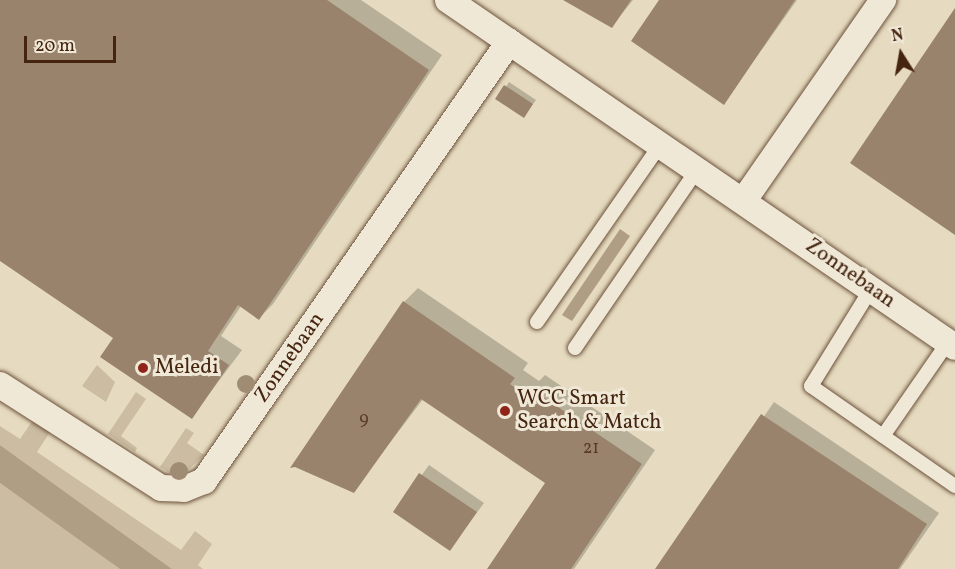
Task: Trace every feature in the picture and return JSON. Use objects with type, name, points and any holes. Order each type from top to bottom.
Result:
[{"type":"street","name":"Zonnebaan","points":[[448,0],[660,146],[744,200],[951,345]]},
{"type":"street","points":[[744,200],[883,0]]},
{"type":"street","name":"Zonnebaan","points":[[0,386],[161,488],[184,489],[204,481],[509,42]]},
{"type":"lane","points":[[537,322],[660,146]]},
{"type":"lane","points":[[574,348],[697,170]]},
{"type":"lane","points":[[872,289],[811,386],[955,486]]},
{"type":"lane","points":[[883,436],[951,345]]},
{"type":"shaded area","points":[[620,229],[630,236],[572,321],[562,315]]},
{"type":"shaded area","points":[[97,365],[115,382],[106,402],[82,386]]},
{"type":"shaded area","points":[[136,392],[146,399],[121,436],[137,448],[135,452],[108,434]]},
{"type":"shaded area","points":[[33,420],[50,432],[37,452],[181,550],[195,531],[212,544],[198,565],[203,569],[172,569],[0,445],[0,426],[20,439]]},
{"type":"shaded area","points":[[186,428],[194,433],[187,443],[204,455],[188,470],[171,474],[160,467]]},
{"type":"shaded area","points":[[0,445],[172,569],[120,569],[0,483]]},
{"type":"shaded area","points":[[0,483],[79,539],[120,569],[0,569]]},
{"type":"building","points":[[0,0],[327,0],[429,70],[259,320],[238,305],[208,351],[229,365],[192,419],[100,357],[113,338],[0,261]]},
{"type":"building","points":[[563,0],[631,0],[612,28]]},
{"type":"building","points":[[659,0],[795,0],[724,105],[631,41]]},
{"type":"building","points":[[955,8],[955,235],[850,163]]},
{"type":"building","points":[[504,85],[533,104],[524,118],[495,99]]},
{"type":"building","points":[[403,301],[515,378],[510,384],[525,395],[530,388],[642,464],[571,569],[487,569],[545,483],[421,399],[354,493],[295,467],[290,468]]},
{"type":"building","points":[[761,414],[927,524],[898,569],[655,569]]},
{"type":"building","points":[[419,473],[477,512],[450,551],[393,512]]},
{"type":"place","name":"Meledi","points":[[143,368]]},
{"type":"place","name":"WCC Smart Search & Match","points":[[505,411]]}]
